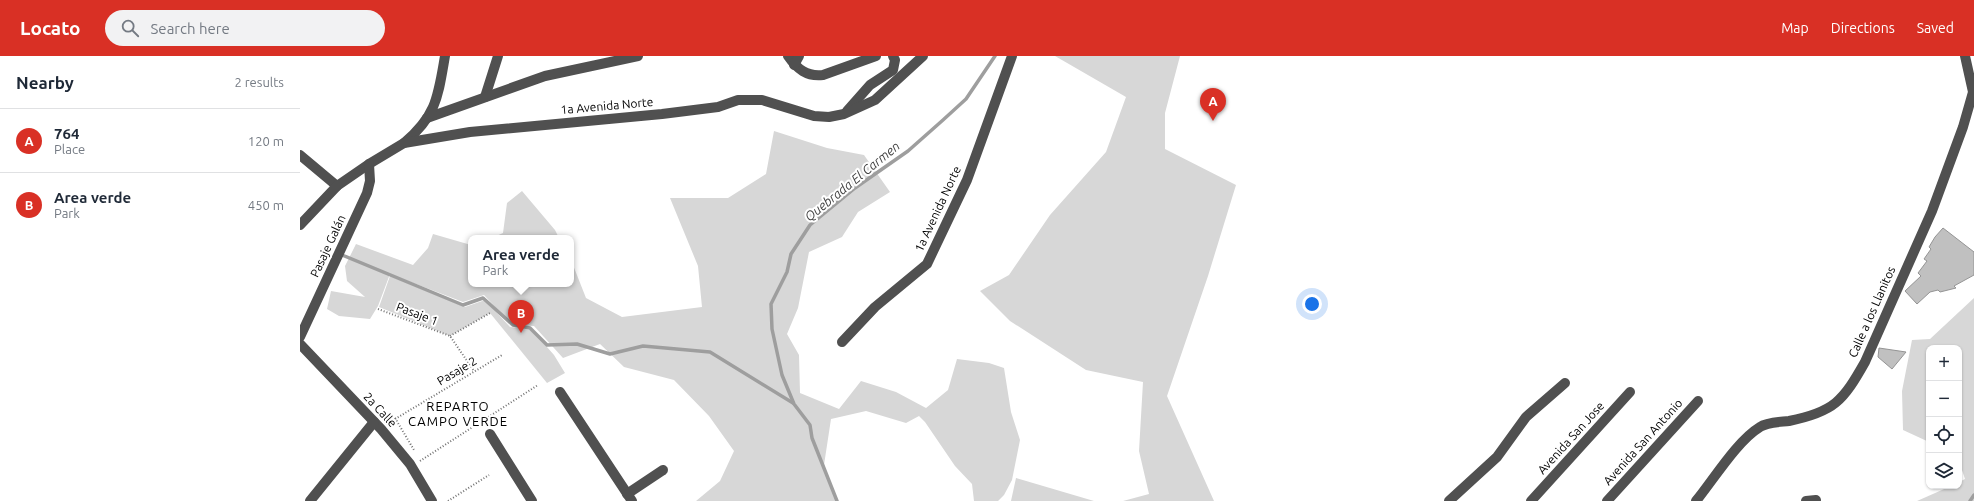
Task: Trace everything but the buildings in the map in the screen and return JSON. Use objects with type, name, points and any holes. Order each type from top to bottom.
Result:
[{"type":"street","points":[[404,143],[421,128],[434,105],[442,83],[446,56]]},
{"type":"street","points":[[485,97],[498,56]]},
{"type":"street","points":[[427,118],[545,76],[638,56]]},
{"type":"street","points":[[788,56],[797,61],[806,74],[815,76],[823,75],[876,56]]},
{"type":"street","points":[[844,114],[870,85],[893,70],[895,60],[892,56]]},
{"type":"street","name":"1a Avenida Norte","points":[[300,225],[337,186],[369,164],[404,143],[470,132],[676,112],[718,106],[738,100],[762,100],[814,116],[829,117],[844,114],[875,100],[923,56]]},
{"type":"street","name":"1a Avenida Norte","points":[[842,342],[875,307],[927,264],[967,180],[1012,56]]},
{"type":"street","name":"Calle a los Llanitos","points":[[1696,501],[1747,436],[1761,425],[1809,417],[1835,405],[1851,386],[1865,362],[1932,211],[1963,127],[1973,92],[1964,56]]},
{"type":"street","points":[[300,155],[337,186]]},
{"type":"street","name":"Pasaje Galán","points":[[300,337],[367,193],[370,181],[369,164]]},
{"type":"street","name":"2a Calle","points":[[300,344],[378,425],[410,464],[432,501]]},
{"type":"street","points":[[1449,501],[1497,457],[1526,417],[1565,383]]},
{"type":"street","points":[[560,392],[630,497],[663,470]]},
{"type":"street","name":"Avenida San Jose","points":[[1530,501],[1630,392]]},
{"type":"street","name":"Avenida San Antonio","points":[[1607,501],[1698,401]]},
{"type":"street","points":[[310,501],[378,425]]},
{"type":"street","points":[[490,434],[532,501]]},
{"type":"path","name":"Pasaje 1","points":[[378,309],[450,336],[474,371]]},
{"type":"path","name":"Pasaje 1","points":[[450,336],[490,313]]},
{"type":"path","name":"Pasaje 2","points":[[378,425],[395,418],[502,355]]},
{"type":"path","points":[[395,418],[420,461],[538,385]]},
{"type":"path","points":[[448,501],[489,474]]},
{"type":"shaded area","points":[[1055,56],[1180,56],[1165,113],[1165,149],[1236,185],[1208,276],[1167,396],[1214,501],[1123,501],[1149,494],[1139,451],[1143,382],[1086,370],[1010,321],[980,291],[1009,275],[1050,215],[1106,152],[1126,97]]},
{"type":"shaded area","points":[[774,131],[827,148],[864,155],[890,192],[858,212],[842,237],[809,252],[798,308],[787,334],[799,355],[800,393],[839,409],[861,381],[896,392],[926,408],[948,390],[957,359],[989,363],[1004,368],[1011,412],[1020,440],[1012,480],[1004,495],[998,501],[974,501],[972,484],[955,466],[925,422],[919,416],[906,423],[866,411],[831,419],[824,465],[837,501],[696,501],[720,481],[734,451],[709,416],[674,380],[624,367],[600,344],[563,358],[534,326],[512,325],[484,295],[463,302],[390,274],[378,306],[370,319],[339,316],[327,309],[331,291],[365,297],[347,281],[345,266],[356,244],[413,265],[428,248],[433,234],[468,244],[468,287],[574,287],[574,268],[586,298],[622,317],[702,307],[698,266],[670,198],[728,198],[766,174]]},
{"type":"shaded area","points":[[522,191],[558,235],[499,235],[503,233],[507,203]]},
{"type":"shaded area","points":[[390,276],[465,307],[485,300],[510,327],[532,330],[554,355],[565,373],[547,383],[490,313],[450,336],[379,307]]},
{"type":"shaded area","points":[[1974,298],[1974,501],[1917,501],[1944,489],[1962,489],[1962,480],[1965,479],[1962,470],[1962,345],[1926,345],[1926,441],[1903,430],[1902,391],[1912,340],[1930,339]]},
{"type":"shaded area","points":[[1016,478],[1094,501],[1011,501]]},
{"type":"waterway","name":"Quebrada El Carmen","points":[[837,501],[812,438],[810,425],[794,404],[782,375],[772,329],[771,304],[787,272],[791,254],[810,225],[855,188],[908,151],[966,99],[995,56]]},
{"type":"waterway","points":[[342,255],[463,305],[483,298],[513,325],[530,328],[547,345],[577,344],[610,354],[643,346],[710,352],[793,403]]},
{"type":"waterway","points":[[1970,501],[1974,495]]},
{"type":"place","name":"764","points":[[1213,121]]},
{"type":"place","name":"Area verde","points":[[521,333]]},
{"type":"district","name":"REPARTO CAMPO VERDE","points":[[458,414]]}]
